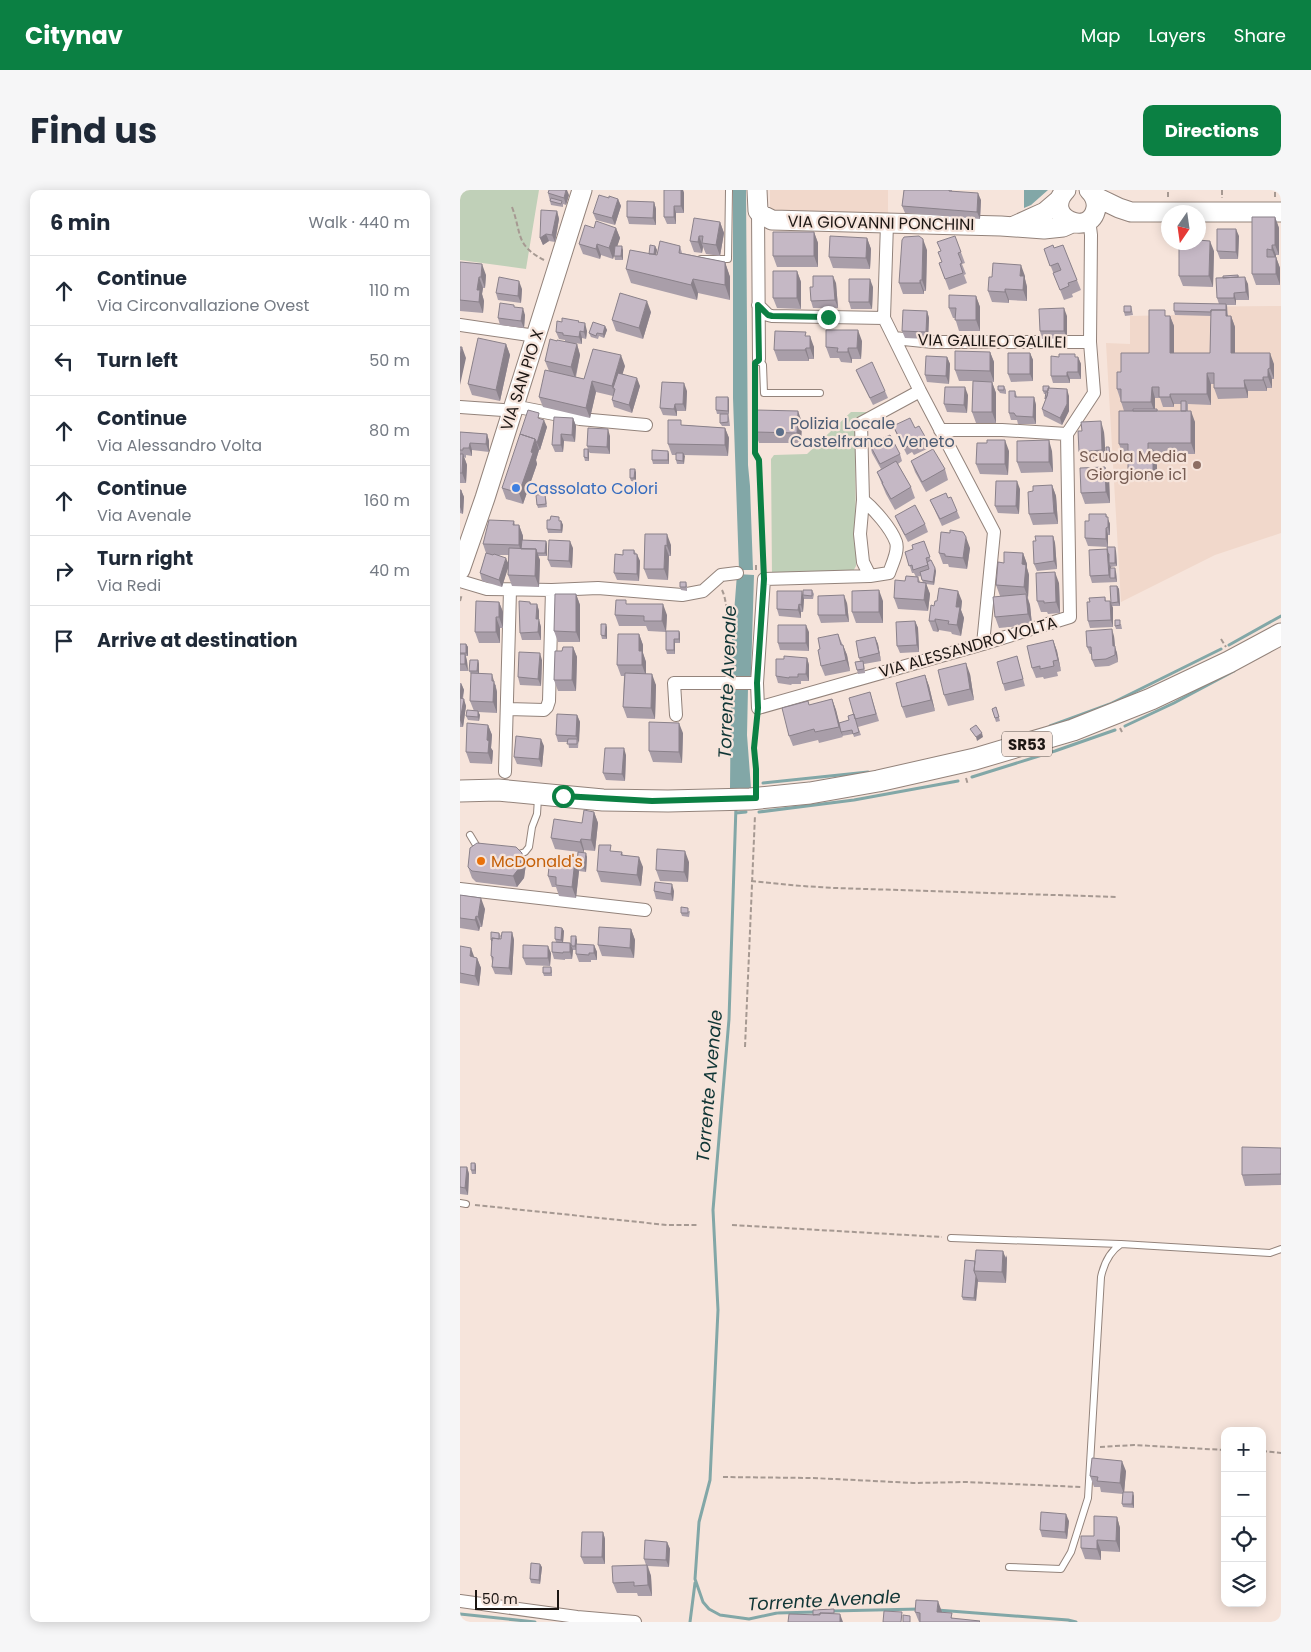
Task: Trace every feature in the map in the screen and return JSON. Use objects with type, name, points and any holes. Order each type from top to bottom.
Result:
[{"type":"main road","name":"SR53","points":[[460,779],[502,781],[538,804],[724,800],[810,794],[975,759],[1073,730],[1151,699],[1229,662],[1281,634]]},
{"type":"main road","name":"SR53","points":[[460,792],[502,781]]},
{"type":"street","name":"VIA SAN PIO X","points":[[460,570],[485,498],[582,190]]},
{"type":"street","points":[[1063,193],[1060,212],[1063,217],[1083,224]]},
{"type":"street","points":[[1011,227],[1045,212],[1063,193]]},
{"type":"street","points":[[1091,193],[1119,208],[1131,212],[1278,205]]},
{"type":"street","points":[[1083,224],[1092,216],[1096,206],[1091,193]]},
{"type":"street","points":[[757,203],[759,360]]},
{"type":"street","name":"VIA GIOVANNI PONCHINI","points":[[757,203],[762,216],[772,220],[1054,229],[1131,212]]},
{"type":"street","points":[[887,224],[884,318],[994,532],[983,644]]},
{"type":"street","points":[[940,430],[1002,430],[1067,434],[1094,393],[1083,224]]},
{"type":"street","points":[[758,305],[768,315],[772,316],[884,318]]},
{"type":"street","points":[[460,326],[536,336]]},
{"type":"street","name":"VIA GALILEO GALILEI","points":[[894,338],[933,342],[1090,342]]},
{"type":"street","points":[[870,576],[863,562],[860,534],[863,500],[861,423],[920,391]]},
{"type":"street","points":[[460,407],[512,409],[580,419],[646,425]]},
{"type":"street","name":"VIA ALESSANDRO VOLTA","points":[[758,708],[983,644],[1070,617],[1067,434]]},
{"type":"street","points":[[758,708],[753,683],[760,576],[870,576],[889,573],[895,556],[896,543],[875,510],[863,500]]},
{"type":"street","points":[[461,587],[510,590],[598,588],[682,595],[703,591],[721,574],[737,573]]},
{"type":"street","points":[[502,781],[507,709],[510,590]]},
{"type":"street","points":[[507,709],[544,710],[549,701],[552,590]]},
{"type":"street","points":[[676,715],[674,683],[753,683]]},
{"type":"street","points":[[460,889],[645,910]]},
{"type":"street","points":[[460,1601],[577,1617],[635,1622]]},
{"type":"lane","points":[[691,259],[728,259],[729,190]]},
{"type":"lane","points":[[759,360],[763,365],[764,393],[820,393]]},
{"type":"lane","points":[[507,855],[525,852],[529,847],[528,838],[538,804]]},
{"type":"lane","points":[[470,835],[478,848],[488,852]]},
{"type":"lane","points":[[952,1238],[1122,1244],[1270,1253],[1281,1249]]},
{"type":"lane","points":[[1009,1567],[1061,1569],[1071,1552],[1088,1498],[1101,1277],[1108,1257],[1112,1251],[1122,1244]]},
{"type":"path","points":[[1168,190],[1168,199]]},
{"type":"path","points":[[1222,190],[1222,199]]},
{"type":"path","points":[[1275,190],[1278,205]]},
{"type":"path","points":[[512,207],[525,247],[534,255],[550,263]]},
{"type":"path","points":[[755,393],[755,453],[759,460],[760,576]]},
{"type":"path","points":[[756,565],[760,576]]},
{"type":"path","points":[[711,584],[723,592],[726,603],[727,656],[722,675],[727,683]]},
{"type":"path","points":[[460,601],[461,587]]},
{"type":"path","points":[[745,1048],[753,798],[756,769],[754,748],[758,708]]},
{"type":"path","points":[[751,881],[827,888],[1117,897]]},
{"type":"path","points":[[463,1203],[668,1225],[697,1225]]},
{"type":"path","points":[[732,1225],[952,1238]]},
{"type":"path","points":[[1090,1447],[1134,1445],[1221,1450]]},
{"type":"path","points":[[1266,1452],[1281,1453]]},
{"type":"path","points":[[723,1477],[812,1478],[912,1483],[966,1482],[1088,1488]]},
{"type":"shaded area","points":[[770,190],[888,190],[888,215],[782,215],[770,209]]},
{"type":"shaded area","name":"Scuola Media Giorgione ic1","points":[[1281,306],[1281,533],[1215,555],[1121,602],[1106,343],[1130,344],[1130,316],[1175,315],[1175,307]]},
{"type":"green space","points":[[460,190],[539,190],[526,269],[460,260]]},
{"type":"green space","points":[[851,412],[875,412],[855,427],[856,566],[851,575],[772,577],[771,459],[774,455],[807,454]]},
{"type":"water","points":[[733,190],[746,190],[748,465],[753,570],[739,570],[733,398]]},
{"type":"water","points":[[1024,190],[1048,190],[1031,205],[1024,208]]},
{"type":"water","points":[[737,574],[754,575],[751,675],[750,677],[729,678]]},
{"type":"water","points":[[748,688],[747,735],[751,788],[730,788],[731,689]]},
{"type":"building","points":[[549,190],[566,190],[564,198],[548,193]]},
{"type":"building","points":[[664,190],[681,190],[681,206],[674,206],[674,217],[664,217]]},
{"type":"building","points":[[904,190],[949,190],[978,193],[977,212],[902,206]]},
{"type":"building","points":[[599,195],[618,199],[612,218],[593,213]]},
{"type":"building","points":[[551,198],[562,201],[561,204],[550,201]]},
{"type":"building","points":[[627,201],[654,202],[653,218],[627,217]]},
{"type":"building","points":[[541,210],[557,211],[552,235],[546,234],[540,238]]},
{"type":"building","points":[[1252,217],[1275,217],[1275,245],[1272,245],[1272,250],[1267,249],[1267,257],[1276,257],[1276,274],[1252,274]]},
{"type":"building","points":[[694,218],[720,222],[716,245],[702,243],[703,236],[699,236],[698,242],[690,241]]},
{"type":"building","points":[[596,221],[616,228],[609,248],[597,244],[596,249],[579,244],[585,225],[594,228]]},
{"type":"building","points":[[1217,229],[1236,229],[1236,252],[1217,251]]},
{"type":"building","points":[[773,232],[814,232],[814,256],[773,256]]},
{"type":"building","points":[[830,236],[867,238],[866,258],[829,257]]},
{"type":"building","points":[[919,236],[923,239],[922,280],[920,280],[920,283],[899,283],[902,240],[904,237]]},
{"type":"building","points":[[955,236],[961,252],[958,253],[963,273],[945,279],[939,263],[942,262],[938,252],[941,251],[937,242]]},
{"type":"building","points":[[660,241],[680,246],[679,253],[725,262],[725,285],[693,279],[691,285],[626,269],[630,250],[657,255]]},
{"type":"building","points":[[1206,241],[1210,241],[1209,276],[1179,276],[1179,250],[1206,250]]},
{"type":"building","points":[[650,245],[655,246],[654,254],[649,254]]},
{"type":"building","points":[[1053,245],[1054,248],[1063,245],[1077,280],[1068,283],[1069,286],[1060,290],[1053,273],[1061,270],[1058,263],[1050,266],[1044,249]]},
{"type":"building","points":[[615,246],[622,246],[621,256],[614,256]]},
{"type":"building","points":[[460,262],[482,264],[477,290],[480,290],[479,302],[460,300]]},
{"type":"building","points":[[993,263],[1021,265],[1020,276],[1024,276],[1023,290],[1005,289],[1005,292],[988,291]]},
{"type":"building","points":[[773,271],[797,271],[797,298],[773,298]]},
{"type":"building","points":[[1238,275],[1238,277],[1223,278],[1223,276]]},
{"type":"building","points":[[813,276],[833,276],[835,300],[811,301],[810,287],[813,287]]},
{"type":"building","points":[[499,277],[519,281],[518,296],[496,293]]},
{"type":"building","points":[[1245,277],[1246,292],[1234,293],[1234,298],[1217,298],[1216,278]]},
{"type":"building","points":[[849,279],[870,279],[869,302],[849,302]]},
{"type":"building","points":[[620,293],[647,301],[639,328],[612,320]]},
{"type":"building","points":[[949,295],[976,296],[976,320],[955,320],[956,308],[949,308]]},
{"type":"building","points":[[500,303],[523,308],[521,321],[498,318]]},
{"type":"building","points":[[1174,303],[1226,304],[1226,310],[1211,310],[1211,312],[1174,311]]},
{"type":"building","points":[[1124,306],[1131,306],[1131,312],[1124,312]]},
{"type":"building","points":[[1064,308],[1064,331],[1040,331],[1039,309]]},
{"type":"building","points":[[903,310],[927,311],[926,332],[902,331]]},
{"type":"building","points":[[1149,310],[1165,310],[1165,316],[1170,316],[1170,353],[1210,353],[1211,310],[1226,310],[1226,316],[1231,316],[1231,353],[1270,353],[1268,377],[1263,377],[1263,380],[1244,380],[1245,388],[1214,388],[1214,373],[1207,373],[1207,394],[1170,394],[1170,397],[1159,397],[1159,387],[1152,387],[1151,402],[1121,402],[1121,389],[1117,389],[1117,372],[1121,372],[1121,353],[1149,353]]},
{"type":"building","points":[[562,318],[585,323],[584,332],[580,331],[579,337],[556,332],[557,321],[562,322]]},
{"type":"building","points":[[593,322],[605,326],[603,334],[597,333],[596,336],[589,333]]},
{"type":"building","points":[[826,330],[858,330],[857,348],[848,348],[848,352],[837,352],[838,348],[826,347]]},
{"type":"building","points":[[775,331],[806,332],[805,336],[810,336],[810,348],[805,350],[774,350]]},
{"type":"building","points":[[478,338],[506,344],[496,390],[468,384]]},
{"type":"building","points":[[550,339],[577,344],[571,367],[545,361]]},
{"type":"building","points":[[593,349],[621,355],[612,386],[592,381],[586,408],[539,397],[545,370],[584,379]]},
{"type":"building","points":[[955,351],[990,352],[990,371],[955,370]]},
{"type":"building","points":[[1008,353],[1030,353],[1030,374],[1008,374]]},
{"type":"building","points":[[1059,354],[1075,354],[1075,357],[1078,357],[1078,372],[1067,372],[1067,376],[1051,376],[1051,356],[1059,357]]},
{"type":"building","points":[[926,356],[947,357],[946,376],[925,375]]},
{"type":"building","points":[[872,362],[885,391],[870,398],[856,370]]},
{"type":"building","points":[[618,373],[637,378],[629,405],[612,400],[615,389],[613,388]]},
{"type":"building","points":[[973,381],[992,382],[992,412],[972,412]]},
{"type":"building","points":[[662,382],[684,383],[683,404],[675,404],[674,409],[660,408]]},
{"type":"building","points":[[998,386],[1004,386],[1004,390],[998,390]]},
{"type":"building","points":[[1043,386],[1049,386],[1048,391],[1043,391]]},
{"type":"building","points":[[945,387],[965,387],[964,405],[944,404]]},
{"type":"building","points":[[1048,388],[1067,389],[1067,404],[1060,418],[1042,409]]},
{"type":"building","points":[[1009,391],[1015,391],[1015,397],[1034,397],[1033,417],[1016,416],[1014,413],[1009,413]]},
{"type":"building","points":[[716,397],[728,397],[728,411],[716,410]]},
{"type":"building","points":[[1181,401],[1186,401],[1186,411],[1181,411]]},
{"type":"building","points":[[1133,409],[1157,409],[1157,411],[1133,411]]},
{"type":"building","points":[[528,410],[539,413],[538,418],[544,420],[537,443],[535,439],[520,434]]},
{"type":"building","points":[[756,410],[798,411],[797,433],[755,432]]},
{"type":"building","points":[[1119,411],[1191,411],[1191,443],[1148,443],[1148,450],[1153,450],[1153,471],[1128,470],[1128,444],[1119,444]]},
{"type":"building","points":[[720,414],[728,414],[728,422],[720,423]]},
{"type":"building","points":[[554,417],[573,418],[572,435],[561,434],[561,445],[552,445]]},
{"type":"building","points":[[910,418],[915,428],[919,426],[927,440],[911,448],[910,445],[905,448],[893,426]]},
{"type":"building","points":[[668,420],[681,420],[681,425],[725,428],[725,445],[668,444]]},
{"type":"building","points":[[1101,421],[1102,450],[1079,452],[1078,431],[1082,431],[1081,422]]},
{"type":"building","points":[[588,428],[608,429],[607,447],[587,446]]},
{"type":"building","points":[[460,432],[487,434],[486,444],[470,443],[469,448],[460,450]]},
{"type":"building","points":[[520,434],[535,439],[531,452],[533,453],[519,493],[502,488]]},
{"type":"building","points":[[890,435],[900,454],[880,464],[870,445]]},
{"type":"building","points":[[987,440],[1005,440],[1005,464],[976,464],[977,443],[987,443]]},
{"type":"building","points":[[1049,440],[1049,462],[1017,462],[1017,441]]},
{"type":"building","points":[[1106,447],[1109,447],[1110,457],[1107,457]]},
{"type":"building","points":[[584,449],[588,449],[588,458],[584,457]]},
{"type":"building","points":[[933,449],[945,469],[922,482],[911,461]]},
{"type":"building","points":[[652,450],[668,451],[668,460],[652,460]]},
{"type":"building","points":[[676,453],[683,453],[683,461],[676,460]]},
{"type":"building","points":[[460,454],[463,454],[462,473],[460,473]]},
{"type":"building","points":[[896,461],[911,487],[891,499],[877,472]]},
{"type":"building","points":[[1105,467],[1106,492],[1081,493],[1080,468]]},
{"type":"building","points":[[630,469],[635,469],[634,478],[630,478]]},
{"type":"building","points":[[996,481],[1017,481],[1016,506],[995,506]]},
{"type":"building","points":[[1052,485],[1054,513],[1029,514],[1028,492],[1033,491],[1033,486]]},
{"type":"building","points":[[946,493],[948,498],[951,497],[957,511],[940,519],[930,500]]},
{"type":"building","points":[[545,494],[546,504],[537,505],[536,495]]},
{"type":"building","points":[[915,505],[925,524],[905,535],[895,516]]},
{"type":"building","points":[[1089,514],[1106,514],[1106,517],[1108,517],[1108,527],[1106,528],[1106,539],[1085,538],[1085,521],[1089,521]]},
{"type":"building","points":[[551,516],[559,517],[561,530],[547,529],[547,520],[550,520]]},
{"type":"building","points":[[489,520],[514,521],[513,525],[519,525],[519,545],[483,544]]},
{"type":"building","points":[[950,530],[963,532],[966,537],[963,558],[945,556],[945,554],[939,553],[941,532],[950,533]]},
{"type":"building","points":[[645,534],[667,534],[664,569],[644,569]]},
{"type":"building","points":[[1035,536],[1053,536],[1054,561],[1034,564],[1033,541],[1036,541]]},
{"type":"building","points":[[522,540],[546,541],[545,553],[537,553],[536,549],[521,549]]},
{"type":"building","points":[[549,540],[570,541],[569,561],[548,560]]},
{"type":"building","points":[[924,541],[930,557],[926,558],[928,565],[913,570],[912,565],[909,566],[905,552],[913,549],[912,545]]},
{"type":"building","points":[[1107,547],[1115,547],[1115,563],[1109,563]]},
{"type":"building","points":[[509,548],[536,549],[535,576],[508,575]]},
{"type":"building","points":[[1107,549],[1109,575],[1090,576],[1089,550]]},
{"type":"building","points":[[623,550],[634,550],[634,554],[637,554],[637,574],[614,573],[615,554],[623,555]]},
{"type":"building","points":[[1004,552],[1023,553],[1022,564],[1026,565],[1024,587],[996,585],[998,562],[1004,563]]},
{"type":"building","points":[[486,553],[506,558],[499,580],[480,573]]},
{"type":"building","points":[[931,560],[935,568],[933,582],[922,580],[920,572],[929,569],[927,562]]},
{"type":"building","points":[[1110,568],[1115,568],[1115,578],[1110,578]]},
{"type":"building","points":[[1055,572],[1056,602],[1044,603],[1044,601],[1037,601],[1036,573]]},
{"type":"building","points":[[906,576],[918,577],[918,582],[926,583],[924,600],[894,598],[895,580],[905,581]]},
{"type":"building","points":[[680,582],[686,582],[686,587],[680,587]]},
{"type":"building","points":[[1110,586],[1117,586],[1118,602],[1111,603]]},
{"type":"building","points":[[939,588],[958,591],[956,607],[960,607],[957,625],[948,624],[949,621],[935,619],[935,621],[929,621],[931,605],[934,606],[935,601],[937,601]]},
{"type":"building","points":[[803,590],[812,590],[812,596],[803,595]]},
{"type":"building","points":[[879,590],[879,612],[852,612],[852,591]]},
{"type":"building","points":[[777,591],[802,591],[801,605],[799,604],[798,610],[777,609]]},
{"type":"building","points":[[555,594],[576,594],[576,632],[554,631]]},
{"type":"building","points":[[1026,594],[1028,614],[995,617],[993,597]]},
{"type":"building","points":[[844,595],[846,615],[818,615],[818,596]]},
{"type":"building","points":[[1105,597],[1105,601],[1110,601],[1111,620],[1088,621],[1087,602],[1090,602],[1089,598]]},
{"type":"building","points":[[616,600],[626,600],[626,604],[663,604],[662,621],[644,621],[644,616],[615,615]]},
{"type":"building","points":[[476,601],[499,602],[496,632],[475,632]]},
{"type":"building","points":[[519,601],[537,604],[536,619],[539,619],[538,632],[520,633]]},
{"type":"building","points":[[1115,620],[1120,620],[1120,625],[1115,626]]},
{"type":"building","points":[[915,621],[917,645],[897,646],[896,622]]},
{"type":"building","points":[[601,624],[606,624],[605,636],[601,635]]},
{"type":"building","points":[[778,625],[806,625],[806,643],[778,643]]},
{"type":"building","points":[[1112,629],[1115,655],[1106,659],[1092,660],[1091,647],[1087,647],[1086,631]]},
{"type":"building","points":[[666,631],[679,631],[679,639],[674,639],[674,650],[666,650]]},
{"type":"building","points":[[618,634],[639,634],[639,651],[642,651],[642,665],[617,665]]},
{"type":"building","points":[[838,634],[841,645],[843,645],[846,660],[821,666],[818,638]]},
{"type":"building","points":[[875,637],[879,653],[859,658],[856,641]]},
{"type":"building","points":[[1053,640],[1058,660],[1053,661],[1054,666],[1040,669],[1040,666],[1032,668],[1027,646]]},
{"type":"building","points":[[460,644],[466,644],[466,653],[460,653]]},
{"type":"building","points":[[563,647],[573,647],[572,680],[554,680],[555,651],[562,651]]},
{"type":"building","points":[[519,652],[540,653],[538,679],[518,677]]},
{"type":"building","points":[[460,654],[465,654],[465,664],[460,664]]},
{"type":"building","points":[[784,656],[807,658],[806,674],[798,674],[798,677],[789,678],[776,676],[776,659],[784,659]]},
{"type":"building","points":[[1017,656],[1023,679],[1003,684],[997,662]]},
{"type":"building","points":[[470,660],[478,660],[477,671],[469,671]]},
{"type":"building","points":[[863,661],[864,669],[857,670],[855,662]]},
{"type":"building","points":[[966,663],[970,689],[944,695],[938,670]]},
{"type":"building","points":[[471,673],[492,674],[492,681],[494,681],[493,702],[470,701]]},
{"type":"building","points":[[625,673],[652,674],[651,708],[623,707]]},
{"type":"building","points":[[925,675],[931,700],[902,707],[896,683]]},
{"type":"building","points":[[870,692],[876,714],[855,719],[849,698]]},
{"type":"building","points":[[460,698],[464,699],[460,720]]},
{"type":"building","points":[[832,699],[839,727],[815,732],[814,729],[789,736],[782,708],[808,701],[809,705]]},
{"type":"building","points":[[996,707],[999,717],[995,718],[992,709]]},
{"type":"building","points":[[467,710],[478,711],[478,717],[466,716]]},
{"type":"building","points":[[557,714],[577,715],[576,736],[556,735]]},
{"type":"building","points":[[854,714],[859,732],[853,734],[852,730],[841,732],[839,723],[849,720],[848,716]]},
{"type":"building","points":[[649,722],[679,723],[679,752],[649,751]]},
{"type":"building","points":[[467,723],[488,725],[488,753],[466,752]]},
{"type":"building","points":[[976,725],[982,733],[976,737],[970,729]]},
{"type":"building","points":[[516,736],[541,739],[539,759],[514,757]]},
{"type":"building","points":[[568,739],[577,739],[577,744],[567,744]]},
{"type":"building","points":[[605,748],[624,748],[622,774],[603,773]]},
{"type":"building","points":[[584,810],[594,812],[591,840],[581,839],[580,842],[551,838],[554,819],[582,823]]},
{"type":"building","points":[[477,843],[516,847],[522,853],[520,867],[513,876],[472,871],[468,867],[470,848]]},
{"type":"building","points":[[599,845],[611,845],[610,851],[622,852],[621,855],[639,857],[637,875],[597,871]]},
{"type":"building","points":[[657,849],[685,851],[684,872],[656,870]]},
{"type":"building","points":[[578,852],[586,853],[584,868],[577,867]]},
{"type":"building","points":[[550,858],[575,860],[572,887],[556,885],[556,877],[548,876]]},
{"type":"building","points":[[655,882],[672,884],[671,894],[654,891]]},
{"type":"building","points":[[460,895],[481,898],[478,917],[476,916],[475,920],[460,918]]},
{"type":"building","points":[[681,907],[688,908],[688,913],[681,913]]},
{"type":"building","points":[[555,927],[562,928],[561,940],[555,939]]},
{"type":"building","points":[[599,927],[631,929],[630,948],[598,945]]},
{"type":"building","points":[[491,932],[499,933],[499,939],[492,938],[492,941]]},
{"type":"building","points":[[502,932],[512,932],[509,968],[492,967],[492,938],[501,939]]},
{"type":"building","points":[[571,936],[576,936],[575,946],[571,944]]},
{"type":"building","points":[[552,942],[570,943],[570,952],[552,952]]},
{"type":"building","points":[[576,944],[594,945],[594,953],[589,953],[589,955],[576,954]]},
{"type":"building","points":[[523,945],[548,946],[548,958],[523,958]]},
{"type":"building","points":[[460,946],[471,948],[470,956],[477,958],[475,976],[460,973]]},
{"type":"building","points":[[543,967],[551,967],[551,973],[543,973]]},
{"type":"building","points":[[1242,1147],[1281,1148],[1281,1174],[1242,1175]]},
{"type":"building","points":[[471,1163],[475,1163],[475,1170],[471,1170]]},
{"type":"building","points":[[460,1167],[467,1167],[465,1188],[460,1187]]},
{"type":"building","points":[[976,1250],[1003,1251],[1002,1272],[974,1271]]},
{"type":"building","points":[[965,1260],[975,1261],[974,1298],[962,1297]]},
{"type":"building","points":[[1092,1458],[1122,1461],[1120,1483],[1097,1481],[1098,1477],[1090,1476]]},
{"type":"building","points":[[1123,1492],[1133,1492],[1132,1504],[1122,1504]]},
{"type":"building","points":[[1041,1512],[1066,1514],[1065,1532],[1040,1530]]},
{"type":"building","points":[[1094,1516],[1117,1517],[1116,1541],[1097,1540],[1097,1549],[1081,1548],[1081,1536],[1094,1536]]},
{"type":"building","points":[[582,1532],[603,1532],[602,1557],[581,1557]]},
{"type":"building","points":[[645,1540],[667,1542],[666,1560],[644,1559]]},
{"type":"building","points":[[531,1563],[540,1564],[539,1580],[530,1579]]},
{"type":"building","points":[[647,1565],[648,1585],[634,1586],[634,1582],[613,1583],[612,1566]]},
{"type":"building","points":[[916,1600],[938,1601],[937,1612],[952,1613],[951,1618],[980,1621],[920,1622],[920,1613],[915,1612]]},
{"type":"building","points":[[834,1609],[834,1613],[813,1615],[813,1610]]},
{"type":"building","points":[[884,1611],[902,1612],[901,1622],[883,1622]]},
{"type":"building","points":[[820,1613],[840,1614],[840,1622],[788,1622],[789,1614],[820,1615]]},
{"type":"building","points":[[903,1615],[910,1616],[910,1622],[903,1622]]},
{"type":"waterway","points":[[1229,645],[1281,616]]},
{"type":"waterway","points":[[1050,726],[1110,704],[1221,649]]},
{"type":"waterway","points":[[1125,726],[1174,703],[1234,671]]},
{"type":"waterway","points":[[972,777],[1115,730]]},
{"type":"waterway","points":[[763,783],[868,772]]},
{"type":"waterway","points":[[759,812],[854,800],[958,781]]},
{"type":"waterway","name":"Torrente Avenale","points":[[736,806],[729,1019],[713,1210],[718,1310],[710,1480],[699,1522],[695,1579],[703,1602],[709,1609],[720,1615],[749,1619],[777,1613],[816,1612]]},
{"type":"waterway","points":[[736,813],[746,812]]},
{"type":"waterway","points":[[690,1622],[695,1583]]},
{"type":"waterway","name":"Torrente Avenale","points":[[832,1611],[919,1609]]},
{"type":"waterway","name":"Torrente Avenale","points":[[937,1610],[1076,1622]]},
{"type":"waterway","points":[[460,1614],[535,1622]]},
{"type":"place","name":"Polizia Locale Castelfranco Veneto","points":[[780,432]]},
{"type":"place","name":"Scuola Media Giorgione ic1","points":[[1197,465]]},
{"type":"place","name":"Cassolato Colori","points":[[516,488]]},
{"type":"place","name":"McDonald's","points":[[481,861]]},
{"type":"route","points":[[563,796],[603,800],[652,801],[756,798],[754,748],[764,590],[759,460],[755,453],[755,363],[759,360],[758,305],[764,312],[772,316],[828,317]]}]
